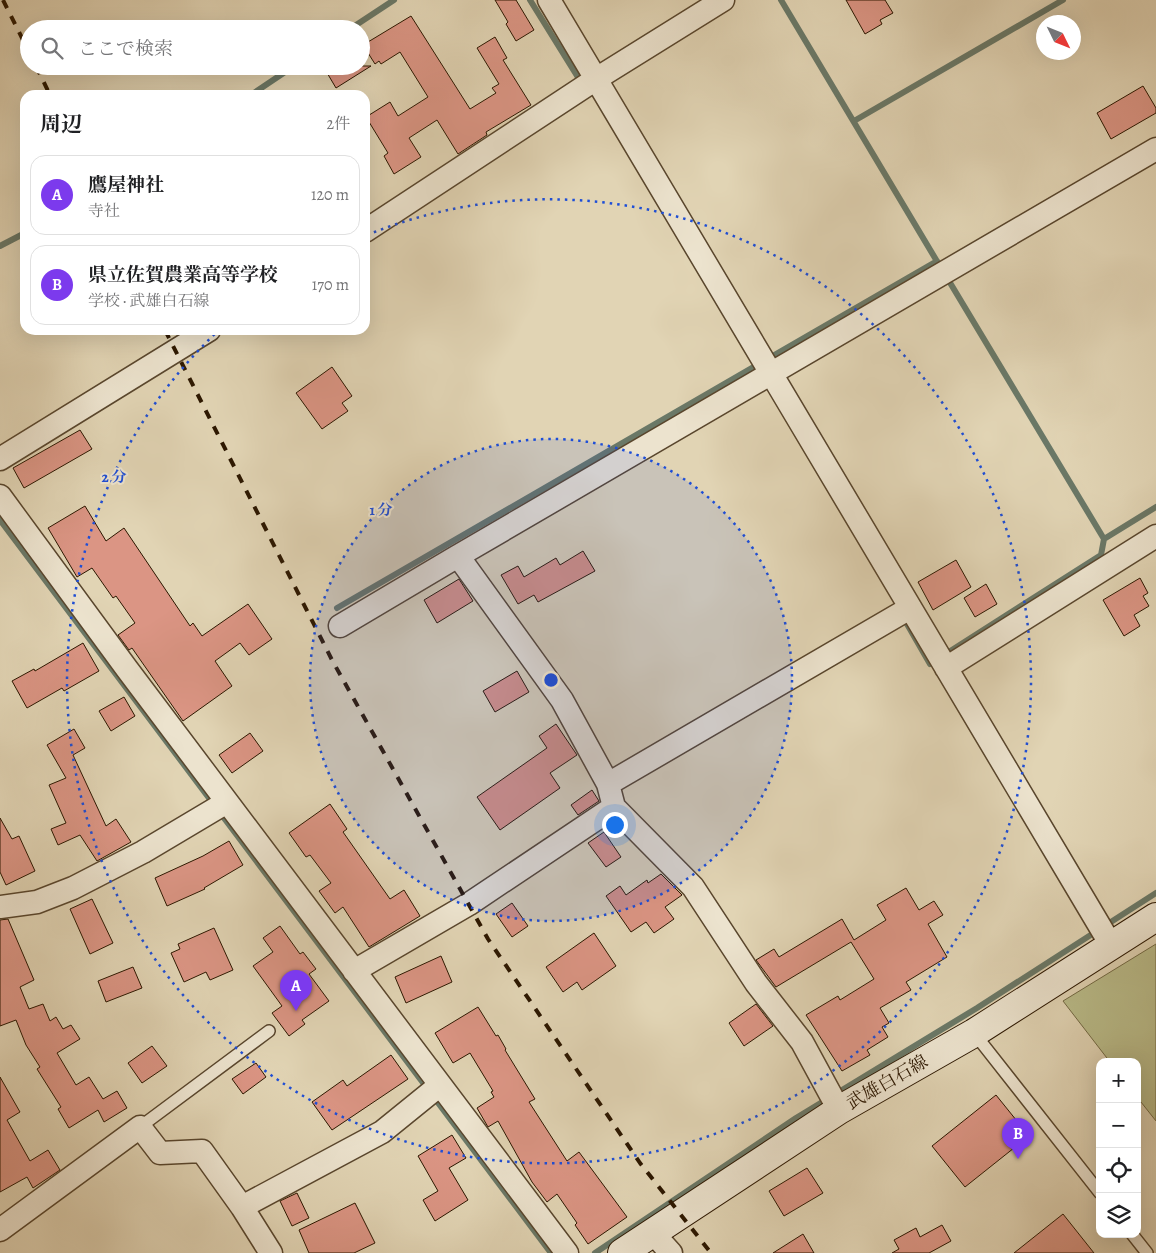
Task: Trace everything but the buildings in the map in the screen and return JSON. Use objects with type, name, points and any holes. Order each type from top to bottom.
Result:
[{"type":"main road","name":"武雄白石線","points":[[622,1253],[653,1233],[833,1100],[974,1033],[1105,934],[1156,917]]},
{"type":"street","points":[[549,0],[766,366],[904,612],[942,661],[1105,934]]},
{"type":"street","points":[[370,228],[596,79],[724,0]]},
{"type":"street","points":[[340,626],[458,556],[766,366],[944,273],[1156,149]]},
{"type":"street","points":[[0,459],[200,335]]},
{"type":"street","points":[[0,496],[121,661],[222,806],[354,971],[433,1090],[567,1253]]},
{"type":"street","points":[[942,661],[1156,536]]},
{"type":"street","points":[[458,556],[562,700],[608,784],[614,807],[693,887],[756,983],[802,1042],[833,1100]]},
{"type":"street","points":[[608,784],[904,612]]},
{"type":"street","points":[[0,907],[37,902],[73,888],[143,852],[222,806]]},
{"type":"street","points":[[354,971],[468,904],[614,807]]},
{"type":"street","points":[[242,1207],[382,1132],[433,1090]]},
{"type":"street","points":[[0,1230],[140,1127],[160,1153],[202,1151],[242,1207],[271,1253]]},
{"type":"street","points":[[653,1233],[671,1253]]},
{"type":"lane","points":[[140,1127],[270,1031]]},
{"type":"lane","points":[[974,1033],[1096,1188]]},
{"type":"lane","points":[[1135,1238],[1147,1253]]},
{"type":"green space","points":[[1156,944],[1156,1121],[1141,1102],[1141,1058],[1107,1058],[1063,1001]]},
{"type":"waterway","points":[[364,20],[394,0]]},
{"type":"waterway","points":[[530,0],[579,79]]},
{"type":"waterway","points":[[781,0],[938,263]]},
{"type":"waterway","points":[[854,121],[1063,0]]},
{"type":"waterway","points":[[258,90],[281,75]]},
{"type":"waterway","points":[[0,246],[20,236]]},
{"type":"waterway","points":[[337,608],[937,261]]},
{"type":"waterway","points":[[946,276],[1104,539],[1156,507]]},
{"type":"waterway","points":[[0,520],[551,1253]]},
{"type":"waterway","points":[[903,617],[930,664],[1101,555],[1104,539]]},
{"type":"waterway","points":[[595,1253],[796,1118],[977,1008],[1156,893]]},
{"type":"railway","points":[[3,0],[20,34]]},
{"type":"railway","points":[[40,75],[48,90]]},
{"type":"railway","points":[[168,335],[332,660],[488,939],[640,1163],[711,1253]]},
{"type":"place","name":"鷹屋神社","points":[[296,1011]]},
{"type":"place","name":"県立佐賀農業高等学校","points":[[1018,1159]]}]
